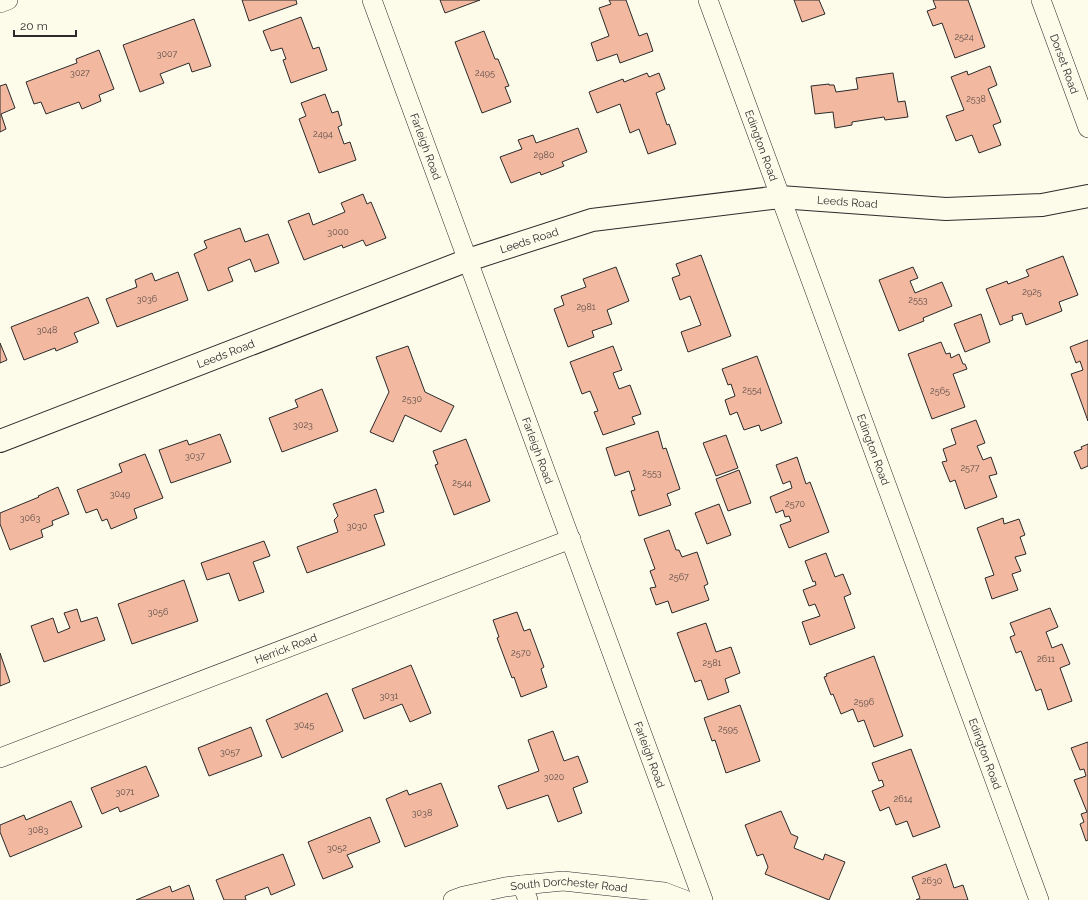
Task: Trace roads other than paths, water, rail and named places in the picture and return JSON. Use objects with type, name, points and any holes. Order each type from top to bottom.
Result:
[{"type":"street","points":[[0,3],[8,0]]},
{"type":"street","name":"Farleigh Road","points":[[372,0],[703,900]]},
{"type":"street","name":"Edington Road","points":[[708,0],[1039,900]]},
{"type":"street","name":"Dorset Road","points":[[1042,0],[1088,128]]},
{"type":"street","name":"Leeds Road","points":[[0,441],[468,260],[592,220],[780,197],[946,210],[1042,205],[1088,196]]},
{"type":"street","name":"Herrick Road","points":[[0,758],[571,539]]},
{"type":"street","name":"South Dorchester Road","points":[[453,900],[464,896],[525,892],[563,882],[664,892],[685,900]]}]
